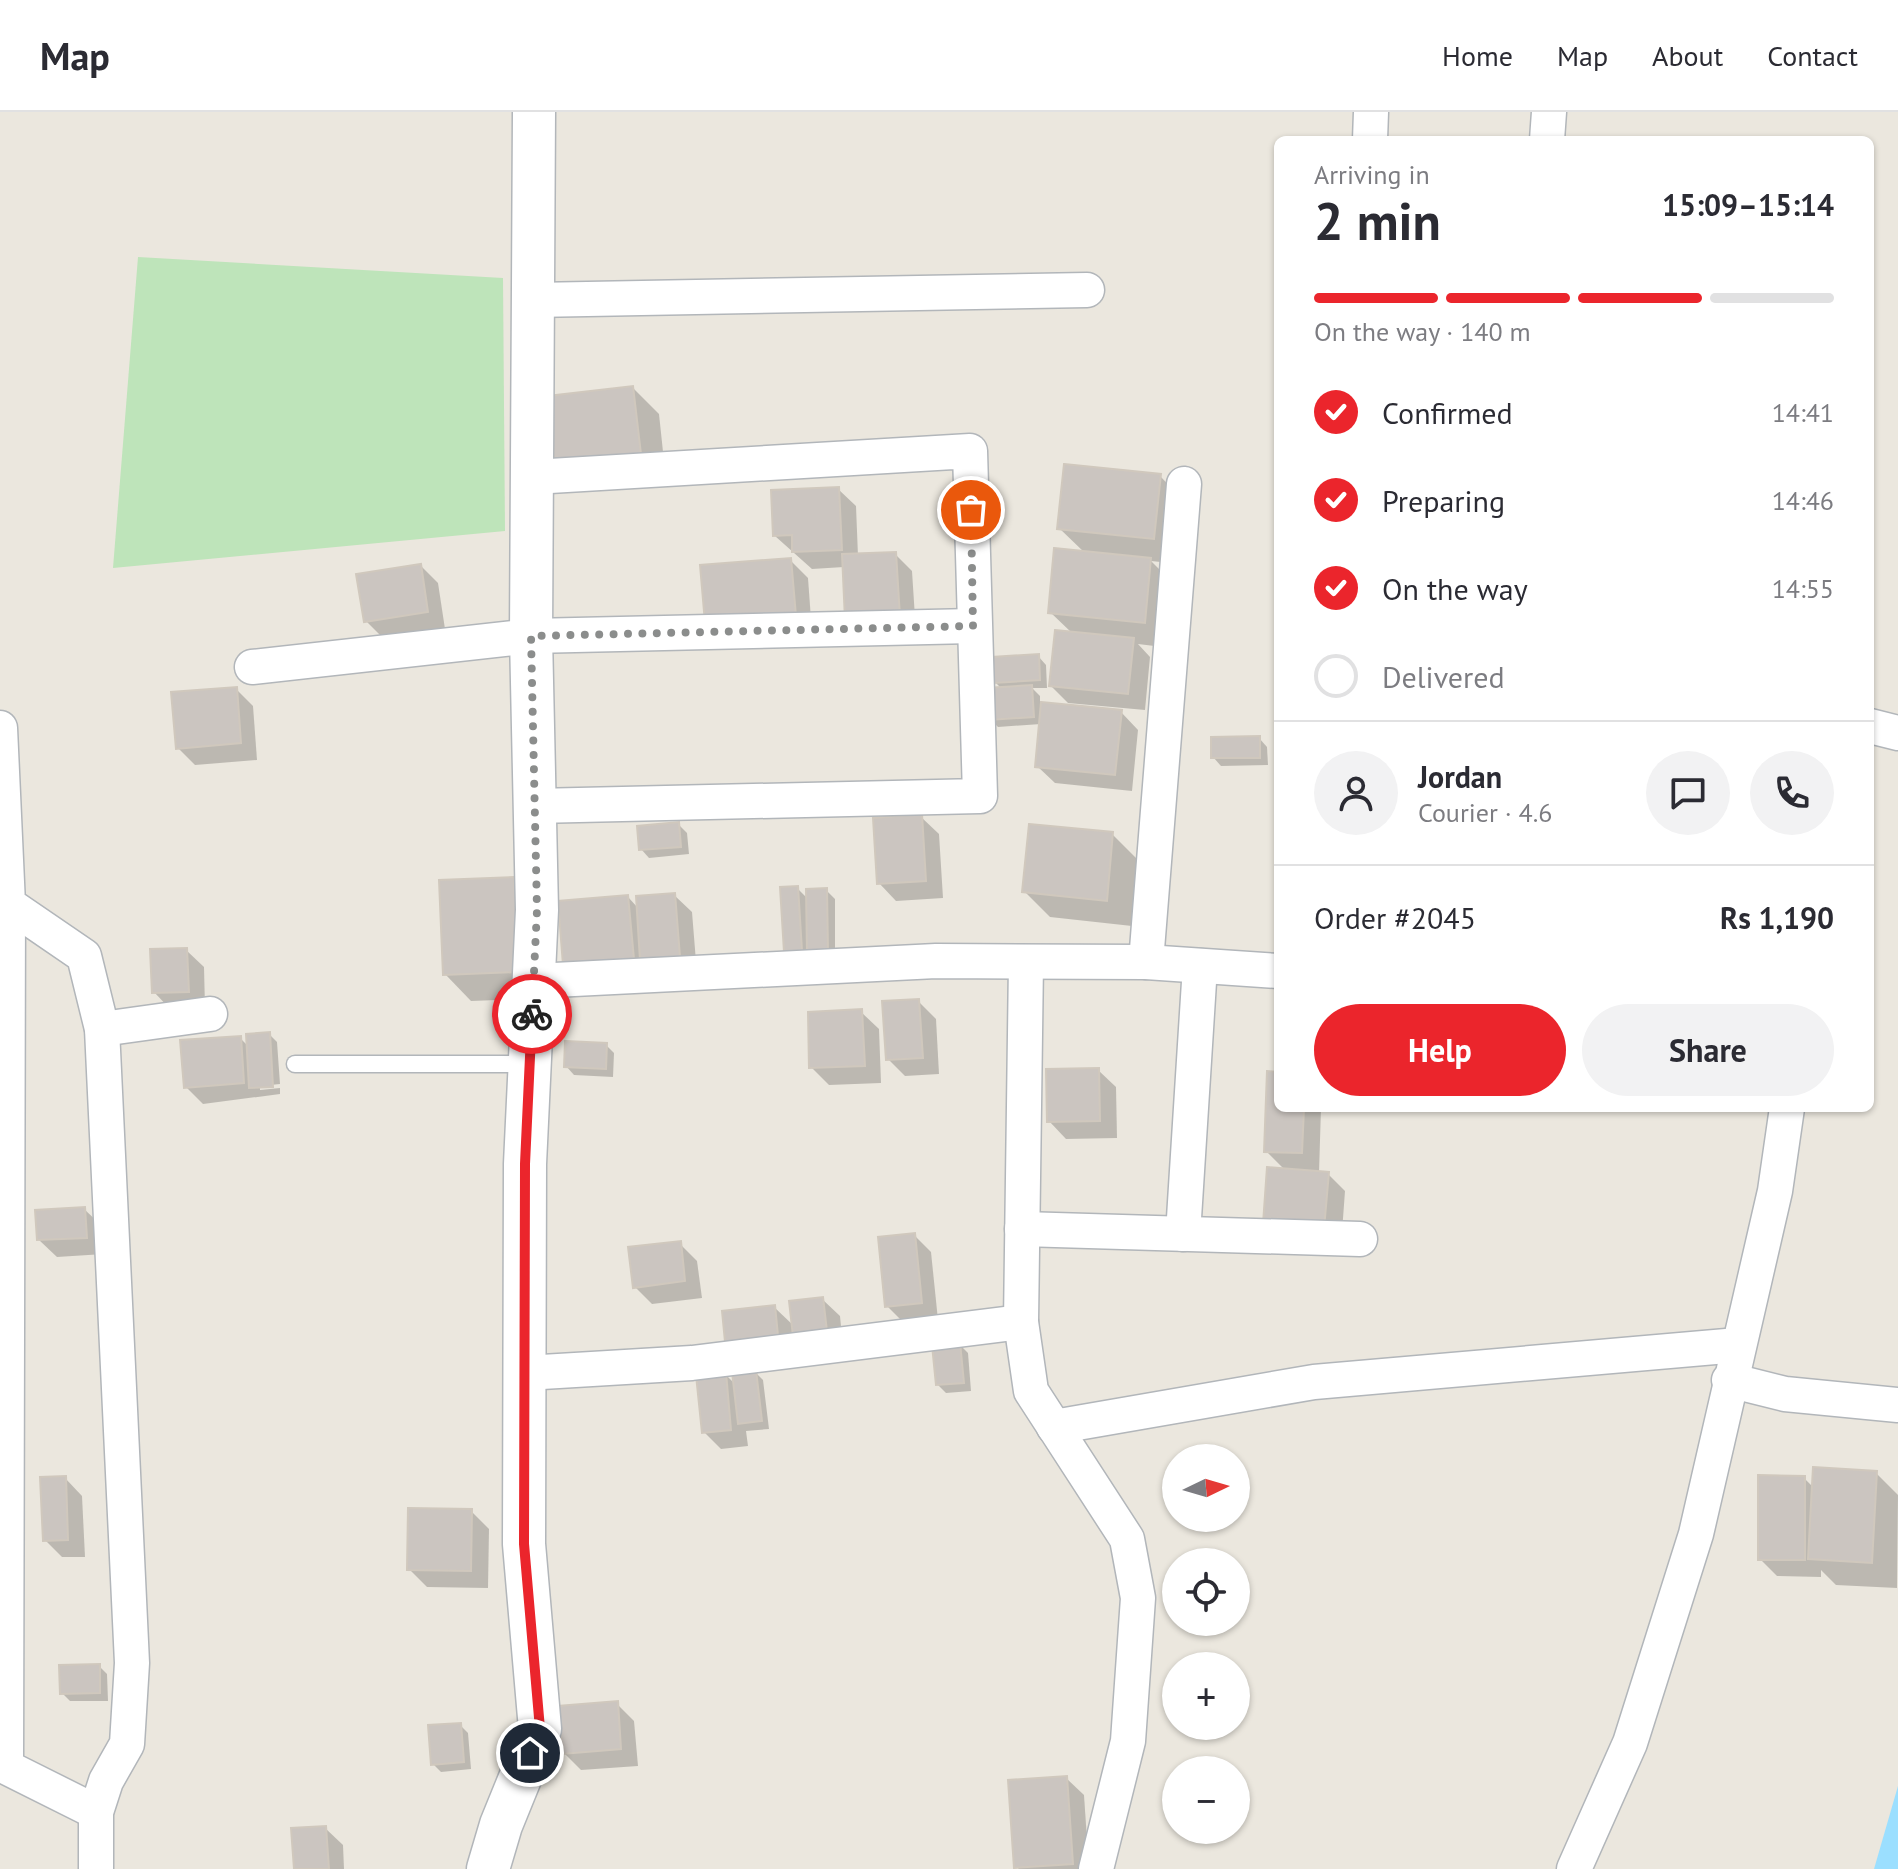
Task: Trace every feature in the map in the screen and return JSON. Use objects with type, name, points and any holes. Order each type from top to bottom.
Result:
[{"type":"street","points":[[488,1869],[501,1825],[540,1729],[524,1544],[525,1164],[537,910],[531,636],[534,112]]},
{"type":"street","points":[[1370,136],[1371,112]]},
{"type":"street","points":[[1547,136],[1549,112]]},
{"type":"street","points":[[533,300],[1087,290]]},
{"type":"street","points":[[533,477],[970,451],[980,796],[535,806]]},
{"type":"street","points":[[1146,962],[1184,484]]},
{"type":"street","points":[[252,667],[531,636],[973,626]]},
{"type":"street","points":[[1874,727],[1898,733]]},
{"type":"street","points":[[0,728],[8,904],[6,1767],[96,1812]]},
{"type":"street","points":[[8,904],[84,956],[102,1029],[132,1663],[127,1744],[106,1781],[96,1812],[96,1869]]},
{"type":"street","points":[[534,981],[936,961],[1146,962],[1274,971]]},
{"type":"street","points":[[1026,962],[1021,1322],[1031,1391],[1127,1539],[1138,1598],[1128,1741],[1096,1869]]},
{"type":"street","points":[[1183,1234],[1200,966]]},
{"type":"street","points":[[102,1029],[210,1014]]},
{"type":"street","points":[[1574,1869],[1630,1743],[1696,1534],[1729,1380],[1775,1191],[1786,1112]]},
{"type":"street","points":[[1022,1229],[1360,1239]]},
{"type":"street","points":[[525,1373],[708,1361],[1021,1322]]},
{"type":"street","points":[[1054,1427],[1314,1382],[1738,1345]]},
{"type":"street","points":[[1729,1380],[1785,1394],[1898,1405]]},
{"type":"lane","points":[[295,1064],[530,1064]]},
{"type":"green space","points":[[138,257],[503,278],[505,531],[113,568]]},
{"type":"water","points":[[1898,1786],[1898,1869],[1874,1869]]},
{"type":"building","points":[[633,386],[641,454],[555,464],[548,396]]},
{"type":"building","points":[[1064,464],[1161,474],[1154,539],[1057,529]]},
{"type":"building","points":[[839,487],[842,550],[792,552],[792,535],[773,536],[771,490]]},
{"type":"building","points":[[1054,548],[1151,558],[1145,623],[1048,613]]},
{"type":"building","points":[[896,552],[900,617],[845,620],[842,554]]},
{"type":"building","points":[[791,558],[796,616],[705,623],[700,565]]},
{"type":"building","points":[[421,564],[428,612],[364,622],[356,574]]},
{"type":"building","points":[[1055,630],[1134,638],[1128,694],[1049,686]]},
{"type":"building","points":[[1039,654],[1040,680],[993,683],[992,657]]},
{"type":"building","points":[[1032,685],[1034,717],[988,720],[986,688]]},
{"type":"building","points":[[237,687],[241,743],[176,749],[171,692]]},
{"type":"building","points":[[1041,702],[1122,710],[1115,775],[1035,767]]},
{"type":"building","points":[[1260,736],[1260,758],[1211,758],[1211,737]]},
{"type":"building","points":[[922,814],[926,881],[877,884],[873,818]]},
{"type":"building","points":[[679,822],[681,847],[639,850],[637,826]]},
{"type":"building","points":[[1029,824],[1113,832],[1107,901],[1022,892]]},
{"type":"building","points":[[514,877],[519,972],[443,975],[439,880]]},
{"type":"building","points":[[798,886],[802,951],[784,952],[780,887]]},
{"type":"building","points":[[827,888],[828,952],[807,953],[806,889]]},
{"type":"building","points":[[675,893],[680,957],[640,960],[636,896]]},
{"type":"building","points":[[628,895],[634,959],[563,965],[558,901]]},
{"type":"building","points":[[187,948],[189,992],[152,993],[150,949]]},
{"type":"building","points":[[919,999],[923,1058],[886,1060],[882,1001]]},
{"type":"building","points":[[862,1009],[865,1066],[809,1068],[808,1012]]},
{"type":"building","points":[[270,1032],[273,1087],[249,1088],[246,1034]]},
{"type":"building","points":[[241,1036],[244,1083],[184,1088],[180,1040]]},
{"type":"building","points":[[565,1041],[607,1043],[606,1069],[564,1067]]},
{"type":"building","points":[[1099,1068],[1100,1121],[1047,1122],[1046,1069]]},
{"type":"building","points":[[1267,1071],[1274,1072],[1274,1112],[1304,1112],[1302,1153],[1264,1152]]},
{"type":"building","points":[[1267,1167],[1329,1172],[1324,1229],[1263,1224]]},
{"type":"building","points":[[85,1207],[87,1238],[37,1240],[35,1210]]},
{"type":"building","points":[[915,1233],[922,1303],[885,1307],[878,1237]]},
{"type":"building","points":[[681,1241],[685,1281],[633,1288],[628,1247]]},
{"type":"building","points":[[823,1297],[828,1340],[794,1345],[789,1301]]},
{"type":"building","points":[[775,1305],[779,1346],[726,1352],[722,1311]]},
{"type":"building","points":[[960,1342],[964,1383],[936,1385],[932,1345]]},
{"type":"building","points":[[756,1370],[762,1421],[738,1424],[732,1372]]},
{"type":"building","points":[[726,1372],[731,1430],[702,1433],[696,1375]]},
{"type":"building","points":[[1813,1467],[1877,1471],[1872,1563],[1808,1559]]},
{"type":"building","points":[[1758,1475],[1805,1476],[1805,1560],[1758,1560]]},
{"type":"building","points":[[66,1476],[68,1540],[43,1541],[40,1477]]},
{"type":"building","points":[[408,1508],[472,1509],[471,1571],[407,1570]]},
{"type":"building","points":[[100,1664],[100,1693],[60,1694],[59,1665]]},
{"type":"building","points":[[618,1701],[621,1749],[562,1754],[558,1706]]},
{"type":"building","points":[[461,1723],[464,1762],[431,1765],[428,1725]]},
{"type":"building","points":[[1067,1776],[1073,1864],[1014,1868],[1008,1780]]},
{"type":"building","points":[[326,1826],[329,1869],[294,1869],[291,1828]]},
{"type":"way so far","points":[[532,1014],[537,910],[531,636],[973,626],[971,510]]},
{"type":"route","points":[[530,1753],[540,1729],[524,1544],[525,1164],[532,1014]]}]
